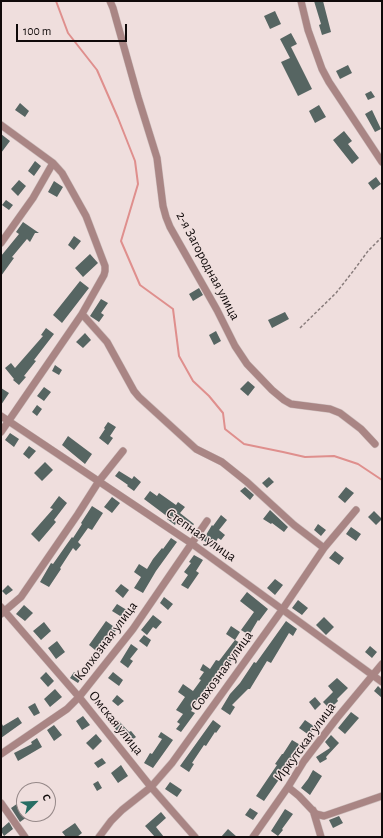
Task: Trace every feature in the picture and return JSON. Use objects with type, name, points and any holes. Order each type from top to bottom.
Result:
[{"type":"street","name":"2-я Загородная улица","points":[[110,1],[157,158],[163,206],[166,217],[235,346],[247,364],[272,390],[284,400],[291,404],[326,408],[340,413],[361,429],[375,444]]},
{"type":"street","points":[[301,1],[308,30],[322,69],[382,162]]},
{"type":"street","points":[[1,125],[53,162],[62,173],[86,216],[105,271],[82,314],[1,432]]},
{"type":"street","points":[[1,243],[33,198],[53,162]]},
{"type":"street","points":[[82,314],[107,342],[139,397],[196,449],[222,462],[247,482],[294,525],[324,548]]},
{"type":"street","name":"Степная улица","points":[[1,416],[191,543],[382,682]]},
{"type":"street","points":[[2,611],[16,602],[26,589],[98,481],[123,451]]},
{"type":"street","name":"Совхозная улица","points":[[99,837],[111,821],[122,810],[151,787],[172,763],[282,610],[324,548],[356,510]]},
{"type":"street","name":"Колхозная улица","points":[[1,754],[67,709],[79,697],[133,629],[207,521]]},
{"type":"street","name":"Омская улица","points":[[2,611],[79,697],[151,787],[195,837]]},
{"type":"street","name":"Иркутская улица","points":[[253,837],[288,787],[304,761],[337,718],[382,664]]},
{"type":"street","points":[[288,787],[313,810],[324,816],[382,796]]},
{"type":"street","points":[[1,803],[25,837]]},
{"type":"street","points":[[313,810],[321,837]]},
{"type":"path","points":[[300,328],[336,292],[368,251],[382,237]]},
{"type":"building","points":[[314,1],[323,1],[331,32],[322,35],[319,25],[321,24]]},
{"type":"building","points":[[275,11],[281,24],[270,29],[264,16]]},
{"type":"building","points":[[291,33],[297,44],[291,47],[312,89],[298,96],[281,62],[290,58],[280,39]]},
{"type":"building","points":[[348,65],[352,73],[340,79],[336,71]]},
{"type":"building","points":[[371,91],[375,97],[368,100],[365,94]]},
{"type":"building","points":[[20,103],[29,111],[25,117],[15,110]]},
{"type":"building","points":[[319,105],[326,117],[315,123],[309,111]]},
{"type":"building","points":[[372,110],[381,129],[375,132],[365,114]]},
{"type":"building","points":[[344,131],[352,141],[348,144],[359,158],[352,164],[333,140]]},
{"type":"building","points":[[1,134],[10,141],[1,153]]},
{"type":"building","points":[[35,161],[41,166],[34,176],[28,171]]},
{"type":"building","points":[[376,177],[381,184],[373,190],[368,183]]},
{"type":"building","points":[[19,180],[26,186],[18,196],[11,189]]},
{"type":"building","points":[[54,181],[63,187],[57,197],[48,192]]},
{"type":"building","points":[[6,200],[13,205],[9,210],[2,205]]},
{"type":"building","points":[[23,222],[39,233],[35,233],[30,242],[27,239],[12,257],[14,258],[1,276],[1,256],[19,234],[16,232]]},
{"type":"building","points":[[74,236],[81,241],[74,250],[68,245]]},
{"type":"building","points":[[90,254],[98,263],[83,277],[75,268]]},
{"type":"building","points":[[80,281],[89,288],[62,323],[53,315]]},
{"type":"building","points":[[199,288],[203,295],[193,301],[189,294]]},
{"type":"building","points":[[101,299],[108,303],[101,313],[104,315],[99,322],[90,316]]},
{"type":"building","points":[[285,312],[289,319],[272,328],[268,320]]},
{"type":"building","points":[[46,328],[54,334],[34,360],[36,361],[19,385],[13,380],[14,379],[5,368],[11,363],[15,368],[43,336],[41,335]]},
{"type":"building","points":[[216,331],[221,341],[214,345],[209,335]]},
{"type":"building","points":[[85,333],[91,340],[83,348],[76,342]]},
{"type":"building","points":[[55,365],[62,370],[59,375],[52,371]]},
{"type":"building","points":[[248,381],[255,387],[248,396],[240,389]]},
{"type":"building","points":[[44,387],[51,392],[44,401],[37,396]]},
{"type":"building","points":[[1,388],[9,393],[1,405]]},
{"type":"building","points":[[37,405],[42,409],[37,416],[32,412]]},
{"type":"building","points":[[108,422],[116,427],[110,436],[113,438],[108,445],[99,438]]},
{"type":"building","points":[[10,433],[19,439],[14,447],[5,440]]},
{"type":"building","points":[[68,436],[92,454],[85,464],[62,445]]},
{"type":"building","points":[[29,446],[36,451],[29,459],[23,454]]},
{"type":"building","points":[[45,462],[53,470],[42,481],[34,473]]},
{"type":"building","points":[[119,471],[132,479],[134,476],[141,482],[134,491],[115,476]]},
{"type":"building","points":[[269,477],[274,482],[267,488],[262,483]]},
{"type":"building","points":[[245,487],[254,495],[250,500],[240,491]]},
{"type":"building","points":[[346,487],[354,493],[345,503],[338,497]]},
{"type":"building","points":[[150,491],[157,496],[159,493],[176,505],[178,502],[185,507],[180,513],[194,524],[188,532],[176,523],[175,525],[167,519],[168,517],[144,499]]},
{"type":"building","points":[[59,496],[67,503],[54,520],[56,522],[39,542],[31,534],[53,509],[50,508]]},
{"type":"building","points":[[112,497],[120,503],[112,513],[104,507]]},
{"type":"building","points":[[92,506],[103,513],[92,530],[88,528],[78,542],[81,545],[76,551],[73,548],[49,587],[40,582],[51,563],[53,564],[72,537],[73,538]]},
{"type":"building","points":[[270,510],[288,527],[284,532],[272,523],[271,524],[263,519]]},
{"type":"building","points":[[374,511],[382,519],[376,525],[368,517]]},
{"type":"building","points":[[221,515],[227,520],[219,530],[225,535],[221,540],[218,538],[213,547],[203,540],[212,525],[213,526]]},
{"type":"building","points":[[318,524],[326,530],[321,536],[314,530]]},
{"type":"building","points":[[351,527],[361,534],[356,541],[346,534]]},
{"type":"building","points":[[171,538],[177,542],[156,571],[143,593],[134,588],[141,577],[134,572],[139,564],[147,569],[153,559]]},
{"type":"building","points":[[335,551],[344,558],[339,565],[329,558]]},
{"type":"building","points":[[194,555],[203,560],[196,571],[199,573],[188,589],[181,585],[188,575],[184,572],[191,563],[189,562]]},
{"type":"building","points":[[275,579],[283,585],[275,595],[267,588]]},
{"type":"building","points":[[121,584],[129,590],[123,598],[115,591]]},
{"type":"building","points":[[8,585],[13,590],[6,595],[2,591]]},
{"type":"building","points":[[247,592],[268,609],[259,621],[258,620],[249,635],[241,630],[254,612],[240,601]]},
{"type":"building","points":[[164,597],[173,604],[168,610],[160,603]]},
{"type":"building","points":[[298,600],[308,608],[302,615],[292,608]]},
{"type":"building","points":[[117,604],[130,612],[125,619],[112,611]]},
{"type":"building","points":[[24,605],[33,613],[25,621],[16,614]]},
{"type":"building","points":[[153,615],[162,622],[156,629],[153,627],[147,635],[141,630]]},
{"type":"building","points":[[324,617],[334,627],[326,635],[316,625]]},
{"type":"building","points":[[106,621],[117,629],[107,643],[109,644],[100,654],[89,645]]},
{"type":"building","points":[[286,621],[297,629],[293,636],[289,633],[271,663],[267,661],[250,689],[248,689],[232,705],[235,707],[230,715],[221,709],[230,694],[240,683],[254,662],[256,663]]},
{"type":"building","points":[[44,622],[51,631],[41,640],[33,631]]},
{"type":"building","points":[[231,626],[240,632],[235,640],[226,634]]},
{"type":"building","points":[[144,635],[151,640],[147,647],[139,641]]},
{"type":"building","points":[[235,640],[242,644],[230,662],[228,661],[220,674],[218,672],[201,696],[191,711],[195,713],[181,732],[176,729],[180,724],[177,722],[183,714],[176,710],[185,697],[178,692],[183,684],[193,691],[201,680],[199,679],[204,672],[200,670],[203,664],[210,669],[216,660],[219,661]]},
{"type":"building","points":[[57,641],[65,652],[56,659],[48,648]]},
{"type":"building","points":[[131,644],[138,649],[130,659],[133,661],[128,668],[120,662]]},
{"type":"building","points":[[370,646],[377,652],[372,658],[365,652]]},
{"type":"building","points":[[46,672],[54,681],[48,687],[40,678]]},
{"type":"building","points":[[74,672],[82,677],[78,683],[70,678]]},
{"type":"building","points":[[113,672],[123,680],[119,686],[108,678]]},
{"type":"building","points":[[337,678],[348,688],[330,709],[323,702],[333,692],[328,686]]},
{"type":"building","points":[[378,686],[382,690],[382,698],[374,691]]},
{"type":"building","points":[[55,689],[62,697],[50,707],[44,699]]},
{"type":"building","points":[[117,695],[124,701],[118,706],[112,701]]},
{"type":"building","points":[[315,697],[321,704],[315,710],[309,702]]},
{"type":"building","points":[[35,703],[40,713],[34,716],[28,707]]},
{"type":"building","points":[[351,712],[359,718],[345,734],[338,728]]},
{"type":"building","points":[[83,716],[90,725],[82,730],[76,721]]},
{"type":"building","points":[[18,717],[22,723],[1,738],[1,722],[3,726]]},
{"type":"building","points":[[118,720],[136,737],[128,743],[120,731],[118,732],[112,725]]},
{"type":"building","points":[[213,720],[221,726],[206,746],[204,745],[192,763],[194,764],[189,772],[180,766]]},
{"type":"building","points":[[305,720],[315,727],[309,735],[299,728]]},
{"type":"building","points":[[54,725],[62,735],[54,741],[47,730]]},
{"type":"building","points":[[161,732],[173,740],[153,768],[144,763],[162,739],[158,737]]},
{"type":"building","points":[[96,734],[102,741],[93,750],[86,743]]},
{"type":"building","points":[[331,735],[339,743],[326,757],[327,759],[320,763],[316,757],[330,748],[325,742]]},
{"type":"building","points":[[37,738],[42,747],[18,761],[14,753],[32,744],[31,742]]},
{"type":"building","points":[[292,740],[302,746],[279,777],[280,778],[264,801],[256,796],[277,765],[275,764]]},
{"type":"building","points":[[102,758],[106,763],[98,768],[94,763]]},
{"type":"building","points":[[121,765],[128,776],[118,783],[111,773]]},
{"type":"building","points":[[313,770],[322,776],[310,795],[301,788]]},
{"type":"building","points":[[98,781],[102,788],[97,791],[93,784]]},
{"type":"building","points":[[170,782],[182,790],[177,797],[165,789]]},
{"type":"building","points":[[16,805],[16,816],[11,808]]},
{"type":"building","points":[[250,808],[258,813],[253,820],[245,815]]},
{"type":"building","points":[[285,809],[293,814],[278,836],[271,831]]},
{"type":"building","points":[[161,812],[166,818],[156,827],[164,837],[155,837],[145,826]]},
{"type":"building","points":[[339,816],[343,823],[333,828],[329,820]]},
{"type":"building","points":[[9,822],[13,829],[4,836],[1,829]]},
{"type":"building","points":[[75,823],[82,833],[77,837],[66,837],[62,832]]},
{"type":"building","points":[[228,829],[237,837],[221,837]]},
{"type":"waterway","points":[[56,1],[68,33],[97,70],[135,161],[138,184],[121,241],[140,285],[173,309],[179,356],[193,381],[209,396],[223,413],[225,429],[244,444],[305,457],[334,456],[358,464],[382,480]]}]
